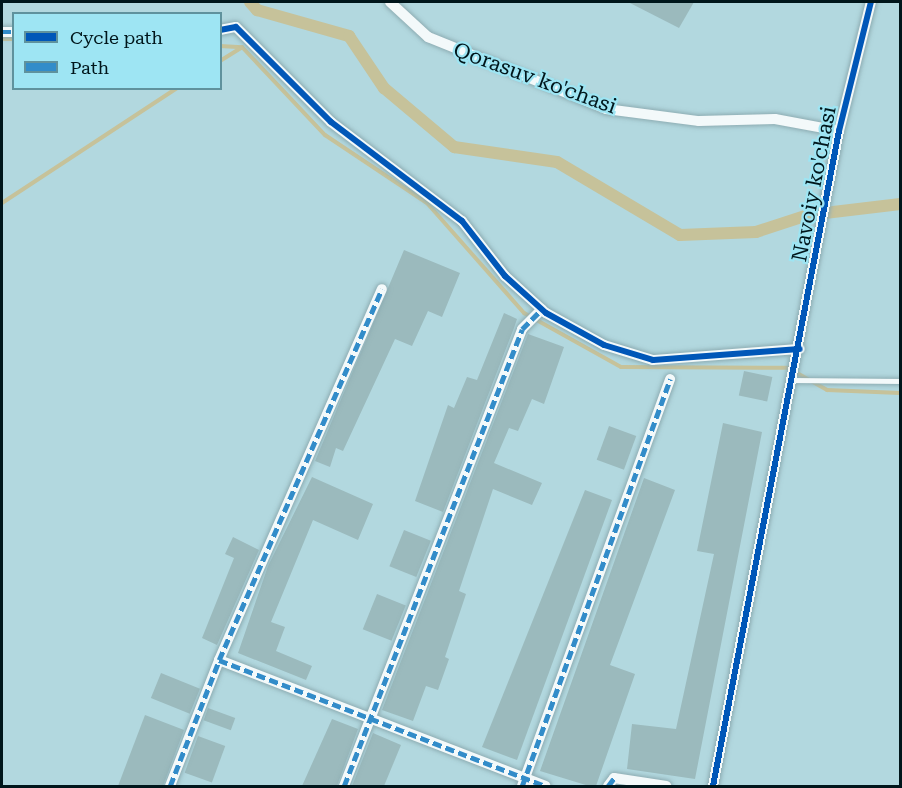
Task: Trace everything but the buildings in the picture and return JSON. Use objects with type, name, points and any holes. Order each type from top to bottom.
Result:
[{"type":"street","name":"Qorasuv ko'chasi","points":[[390,2],[428,37],[606,109],[699,121],[775,119],[839,131]]},
{"type":"street","name":"Navoiy ko'chasi","points":[[713,786],[795,377],[839,131],[870,2]]},
{"type":"street","points":[[222,30],[236,27],[331,122],[462,221],[504,276],[542,309],[604,345],[653,360],[800,349]]},
{"type":"street","points":[[170,786],[219,660],[382,289]]},
{"type":"street","points":[[344,786],[522,329],[542,309]]},
{"type":"street","points":[[524,783],[670,379]]},
{"type":"street","points":[[219,660],[370,717],[524,783],[546,786]]},
{"type":"street","points":[[608,786],[614,778],[666,786]]},
{"type":"lane","points":[[795,377],[900,381]]},
{"type":"waterway","points":[[250,2],[257,10],[349,36],[384,88],[454,147],[557,162],[680,235],[756,232],[808,215],[900,204]]},
{"type":"waterway","points":[[2,39],[12,39]]},
{"type":"waterway","points":[[222,46],[242,47],[325,135],[427,203],[524,313],[621,367],[788,368],[827,390],[900,393]]},
{"type":"waterway","points":[[222,60],[242,47]]},
{"type":"waterway","points":[[2,203],[174,90]]},
{"type":"marked path","points":[[2,32],[12,32]]},
{"type":"marked path","points":[[170,786],[219,660],[382,289]]},
{"type":"marked path","points":[[344,786],[522,329],[542,309]]},
{"type":"marked path","points":[[522,786],[670,379]]},
{"type":"marked path","points":[[219,660],[546,786]]},
{"type":"marked path","points":[[608,786],[614,778]]},
{"type":"cycle path","points":[[713,786],[839,131],[871,2]]},
{"type":"cycle path","points":[[222,30],[236,27],[331,122],[462,221],[505,276],[546,313],[604,345],[653,360],[800,349]]}]
